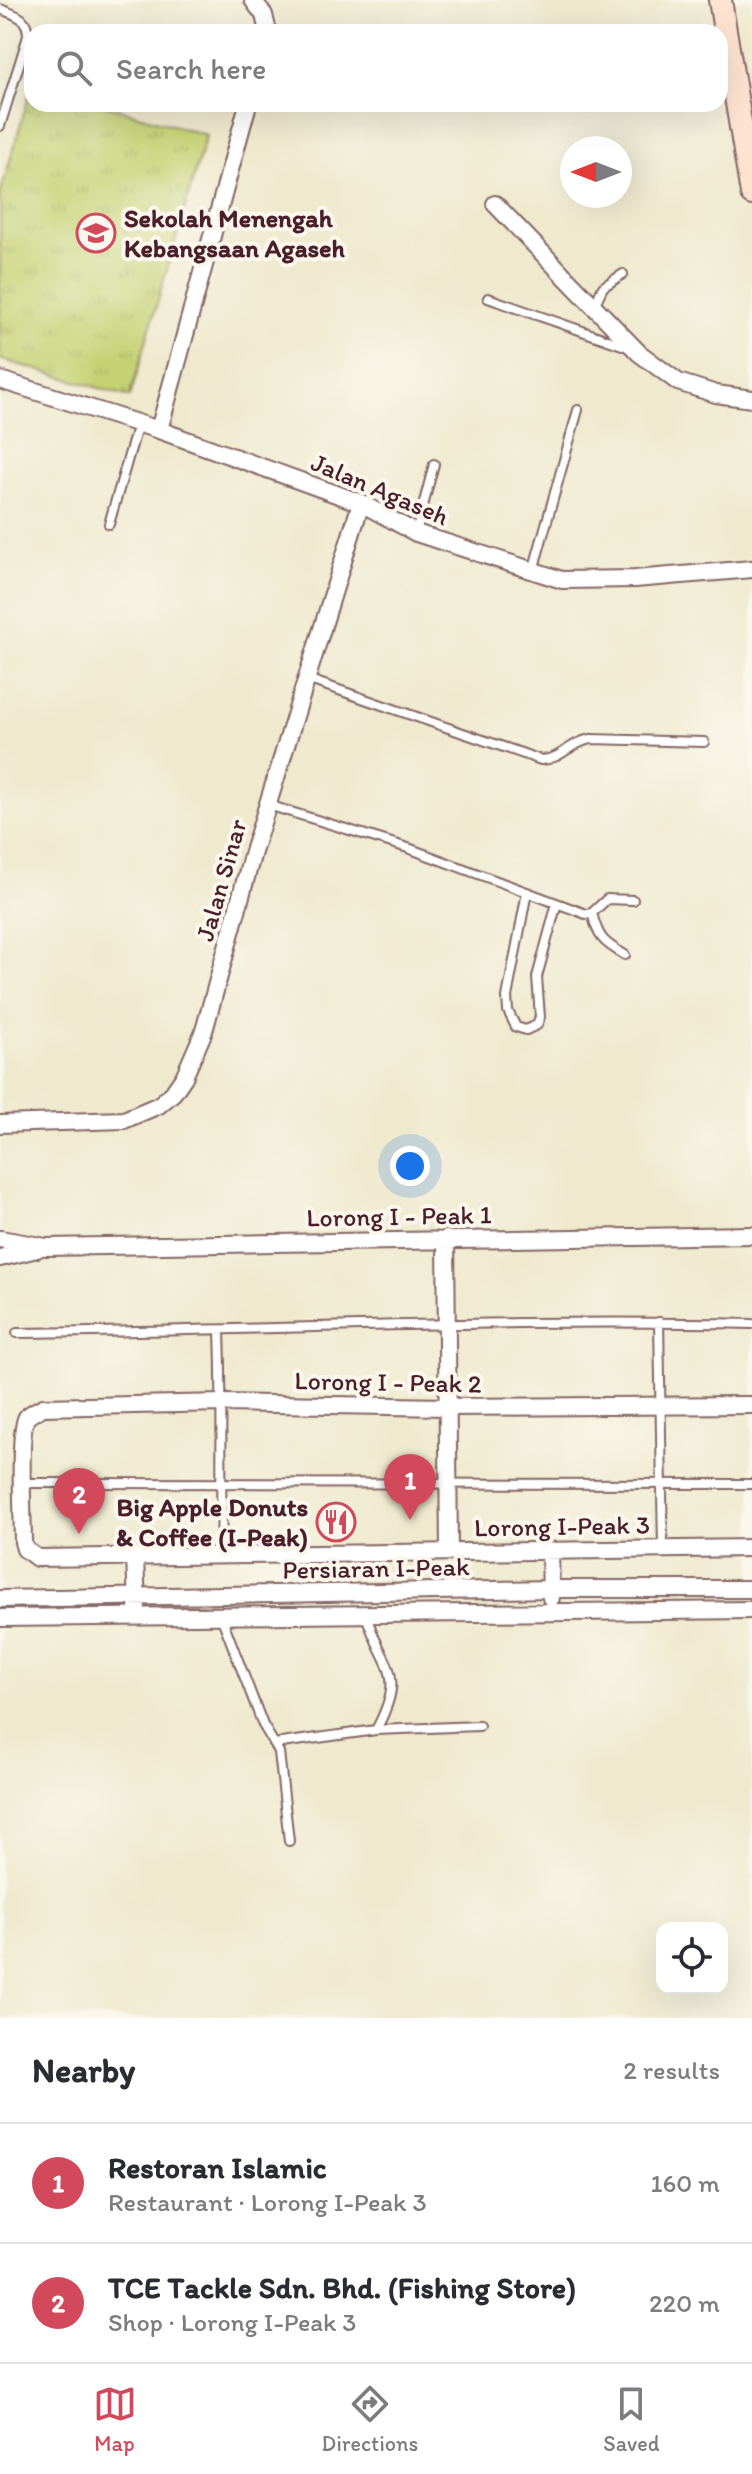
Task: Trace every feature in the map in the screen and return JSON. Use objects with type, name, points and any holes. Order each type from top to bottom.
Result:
[{"type":"main road","points":[[720,0],[724,24]]},
{"type":"main road","points":[[728,48],[752,194]]},
{"type":"street","points":[[253,0],[264,15],[266,24]]},
{"type":"street","points":[[159,430],[246,112]]},
{"type":"street","points":[[495,204],[636,350],[678,382],[716,394],[752,399]]},
{"type":"street","name":"Jalan Agaseh","points":[[0,380],[159,430],[361,503],[416,533],[562,580],[594,581],[752,569]]},
{"type":"street","name":"Jalan Sinar","points":[[0,1124],[124,1120],[159,1105],[173,1093],[184,1077],[204,1031],[267,804],[361,503]]},
{"type":"street","name":"Lorong I - Peak 1","points":[[0,1239],[46,1247],[752,1235]]},
{"type":"street","points":[[446,1239],[449,1551]]},
{"type":"street","name":"Lorong I - Peak 1","points":[[0,1258],[46,1247]]},
{"type":"street","name":"Lorong I - Peak 2","points":[[23,1483],[23,1429],[27,1418],[43,1407],[223,1403],[446,1407],[752,1405]]},
{"type":"street","name":"Lorong I-Peak 3","points":[[23,1483],[23,1542],[25,1549],[37,1558],[752,1548]]},
{"type":"street","points":[[550,1551],[551,1612]]},
{"type":"street","points":[[135,1557],[137,1616]]},
{"type":"street","points":[[0,1587],[8,1599]]},
{"type":"street","name":"Persiaran I-Peak","points":[[8,1599],[551,1589],[752,1589]]},
{"type":"street","points":[[0,1618],[752,1610]]},
{"type":"street","points":[[0,1629],[19,1617]]},
{"type":"lane","points":[[0,9],[21,16],[26,24]]},
{"type":"lane","points":[[0,126],[2,110],[24,65]]},
{"type":"lane","points":[[593,307],[603,287],[623,274]]},
{"type":"lane","points":[[488,298],[636,350]]},
{"type":"lane","points":[[533,572],[578,410]]},
{"type":"lane","points":[[109,524],[138,424]]},
{"type":"lane","points":[[416,533],[434,464]]},
{"type":"lane","points":[[307,679],[541,760],[552,760],[577,741],[591,739],[704,742]]},
{"type":"lane","points":[[267,804],[408,848],[586,914],[592,913],[607,899],[633,900]]},
{"type":"lane","points":[[527,892],[507,997],[508,1011],[516,1027],[526,1030],[537,1025],[540,1017],[537,977],[557,903]]},
{"type":"lane","points":[[592,913],[597,933],[607,945],[625,955]]},
{"type":"lane","points":[[659,1322],[663,1548]]},
{"type":"lane","points":[[17,1333],[220,1332],[659,1322],[752,1324]]},
{"type":"lane","points":[[220,1332],[222,1557]]},
{"type":"lane","points":[[23,1483],[752,1484]]},
{"type":"lane","points":[[366,1614],[374,1640],[391,1672],[393,1684],[376,1730]]},
{"type":"lane","points":[[221,1615],[282,1767],[289,1841]]},
{"type":"lane","points":[[274,1744],[376,1730],[479,1726]]},
{"type":"green space","name":"Sekolah Menengah Kebangsaan Agaseh","points":[[24,112],[128,112],[206,135],[130,397],[0,359],[0,195]]},
{"type":"place","name":"Sekolah Menengah Kebangsaan Agaseh","points":[[96,233]]},
{"type":"place","name":"Restoran Islamic","points":[[410,1520]]},
{"type":"place","name":"Big Apple Donuts & Coffee (I-Peak)","points":[[336,1522]]},
{"type":"place","name":"TCE Tackle Sdn. Bhd. (Fishing Store)","points":[[79,1534]]}]
